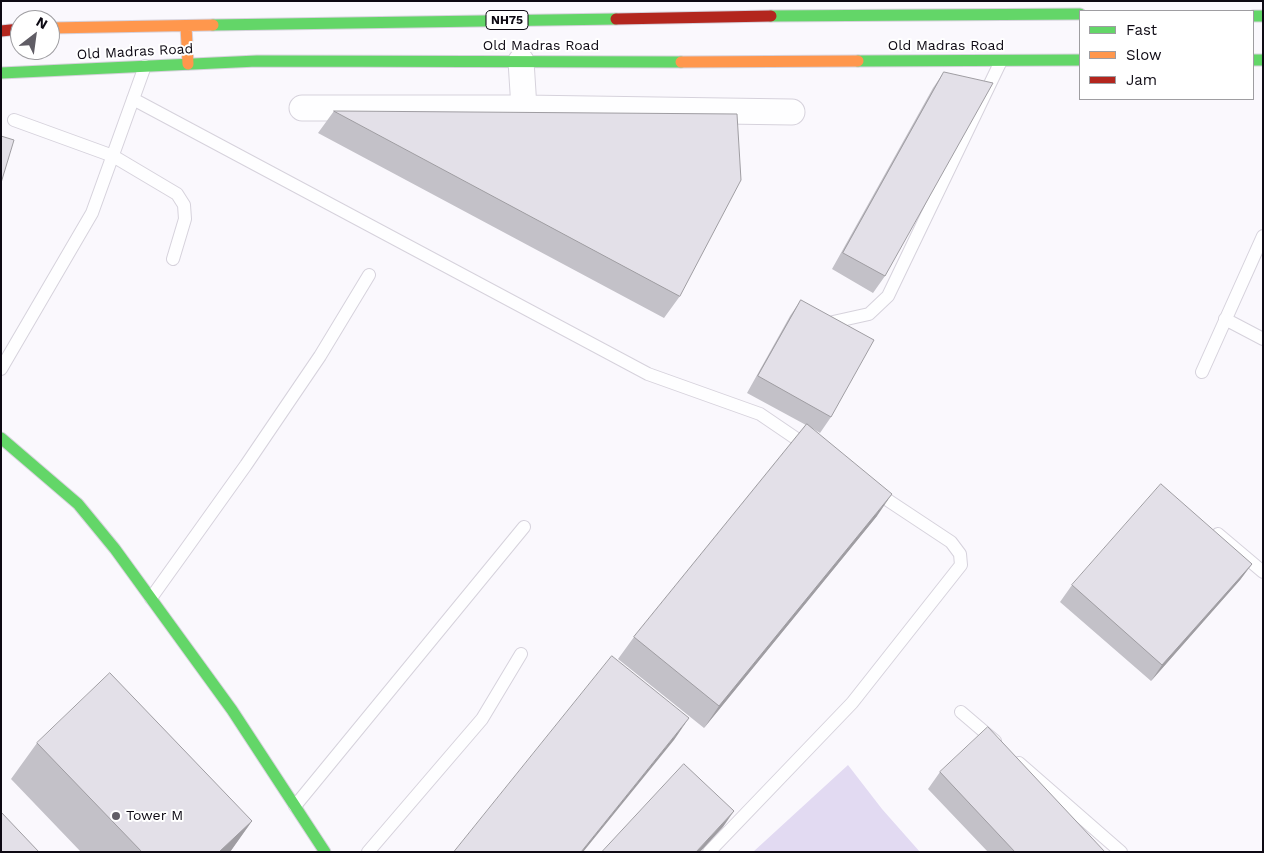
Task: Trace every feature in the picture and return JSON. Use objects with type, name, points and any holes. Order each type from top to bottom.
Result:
[{"type":"main road","name":"Old Madras Road","points":[[186,26],[828,14],[1079,14]]},
{"type":"main road","name":"NH75","points":[[60,28],[186,26]]},
{"type":"main road","points":[[186,26],[188,64]]},
{"type":"main road","name":"Old Madras Road","points":[[1,73],[257,61],[1079,60]]},
{"type":"main road","points":[[1,438],[78,504],[115,549],[232,710],[325,852]]},
{"type":"street","points":[[521,61],[524,108]]},
{"type":"street","points":[[302,108],[524,108],[792,112]]},
{"type":"lane","points":[[833,322],[869,314],[888,296],[1001,61]]},
{"type":"lane","points":[[1,369],[92,213],[145,66]]},
{"type":"lane","points":[[133,99],[648,374],[760,414],[818,453]]},
{"type":"lane","points":[[14,120],[113,156],[177,194],[184,205],[184,219],[173,259]]},
{"type":"lane","points":[[1202,372],[1263,236]]},
{"type":"lane","points":[[151,598],[262,442],[320,356],[369,275]]},
{"type":"lane","points":[[1225,319],[1263,339]]},
{"type":"lane","points":[[709,852],[852,703],[961,565],[960,554],[951,542],[868,486]]},
{"type":"lane","points":[[296,806],[524,527]]},
{"type":"lane","points":[[1218,534],[1263,572]]},
{"type":"lane","points":[[368,852],[482,719],[521,654]]},
{"type":"lane","points":[[961,712],[1122,852]]},
{"type":"shaded area","points":[[848,765],[882,809],[920,852],[753,852]]},
{"type":"building","points":[[944,72],[993,83],[885,276],[843,253]]},
{"type":"building","points":[[334,111],[737,114],[741,180],[680,296]]},
{"type":"building","points":[[1,136],[14,140],[1,183]]},
{"type":"building","points":[[801,300],[874,340],[831,417],[758,376]]},
{"type":"building","points":[[807,424],[892,494],[719,706],[634,637]]},
{"type":"building","points":[[1161,484],[1252,564],[1162,665],[1072,585]]},
{"type":"building","points":[[612,656],[689,718],[581,852],[454,852]]},
{"type":"building","points":[[110,673],[252,821],[219,852],[142,852],[37,743]]},
{"type":"building","points":[[988,727],[1105,852],[1015,852],[940,772]]},
{"type":"building","points":[[684,764],[734,811],[696,852],[602,852]]},
{"type":"building","points":[[1,812],[39,852],[1,852]]},
{"type":"traffic: fast","points":[[771,16],[1079,14]]},
{"type":"traffic: fast","points":[[1254,16],[1263,16]]},
{"type":"traffic: fast","points":[[213,25],[616,19]]},
{"type":"traffic: fast","points":[[858,61],[1079,60]]},
{"type":"traffic: fast","points":[[1254,60],[1263,60]]},
{"type":"traffic: fast","points":[[1,73],[257,61],[681,62]]},
{"type":"traffic: fast","points":[[1,438],[78,504],[115,549],[232,710],[325,852]]},
{"type":"traffic: slow","points":[[60,28],[213,25]]},
{"type":"traffic: slow","points":[[186,26],[188,64]]},
{"type":"traffic: slow","points":[[681,62],[858,61]]},
{"type":"traffic: jam","points":[[616,19],[771,16]]},
{"type":"traffic: jam","points":[[1,31],[10,30]]},
{"type":"place","name":"Tower M","points":[[116,816]]}]
